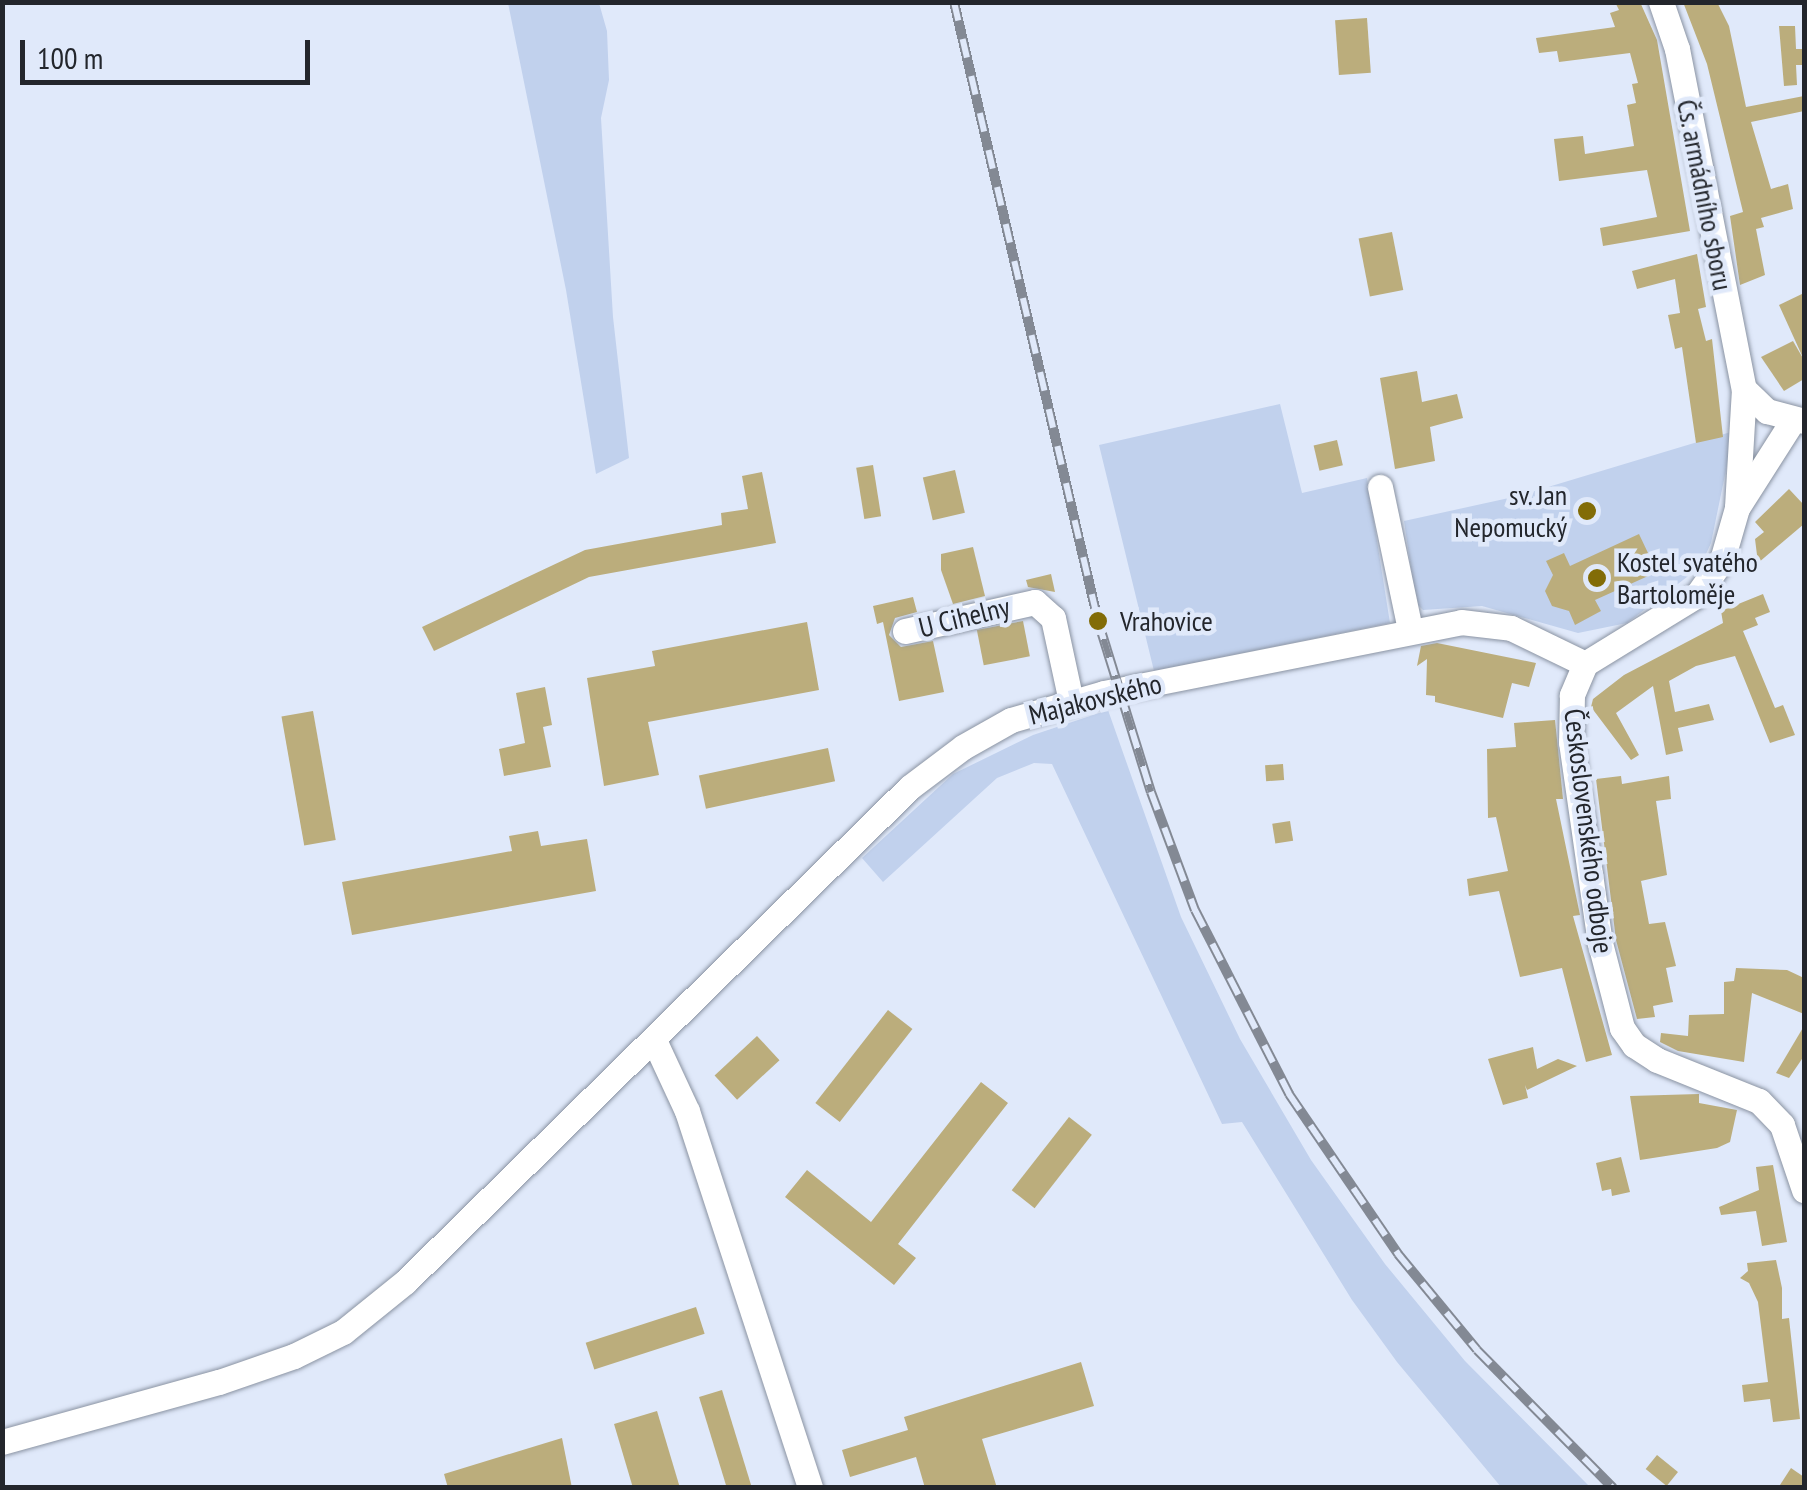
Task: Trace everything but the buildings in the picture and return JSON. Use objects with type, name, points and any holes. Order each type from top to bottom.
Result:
[{"type":"street","name":"Čs. armádního sboru","points":[[1661,2],[1678,49],[1744,389]]},
{"type":"street","points":[[1737,508],[1799,420],[1767,411],[1744,389]]},
{"type":"street","points":[[1585,664],[1697,595],[1722,560],[1737,508],[1744,389]]},
{"type":"street","points":[[1380,488],[1410,629]]},
{"type":"street","name":"U Cihelny","points":[[905,631],[1035,602],[1053,618],[1072,700]]},
{"type":"street","name":"Majakovského","points":[[2,1442],[219,1382],[294,1356],[342,1332],[405,1282],[910,787],[963,747],[1010,720],[1072,700],[1410,629],[1484,621],[1511,628],[1585,664]]},
{"type":"street","name":"Československého odboje","points":[[1585,664],[1572,695],[1571,742],[1600,943],[1618,1018],[1642,1052],[1759,1101],[1782,1125],[1804,1190]]},
{"type":"street","points":[[654,1040],[687,1111],[810,1488]]},
{"type":"shaded area","points":[[508,3],[599,3],[607,31],[609,80],[601,118],[613,317],[629,458],[596,474],[566,290]]},
{"type":"shaded area","points":[[1280,404],[1302,493],[1367,478],[1390,623],[1154,671],[1099,445]]},
{"type":"shaded area","points":[[1734,431],[1711,543],[1700,567],[1627,623],[1578,633],[1482,606],[1423,610],[1416,603],[1404,521],[1518,496]]},
{"type":"shaded area","points":[[1108,710],[1181,917],[1240,1039],[1311,1160],[1385,1264],[1465,1361],[1590,1487],[1501,1487],[1397,1362],[1352,1300],[1242,1122],[1222,1124],[1052,764],[1034,763],[997,778],[883,882],[862,858],[953,774],[1033,735]]},
{"type":"railway","points":[[954,2],[1098,621],[1151,792],[1195,910],[1289,1094],[1398,1254],[1477,1350],[1613,1488]]},
{"type":"place","name":"sv. Jan Nepomucký","points":[[1587,511]]},
{"type":"place","name":"Kostel svatého Bartoloměje","points":[[1597,578]]},
{"type":"place","name":"Vrahovice","points":[[1098,621]]}]
